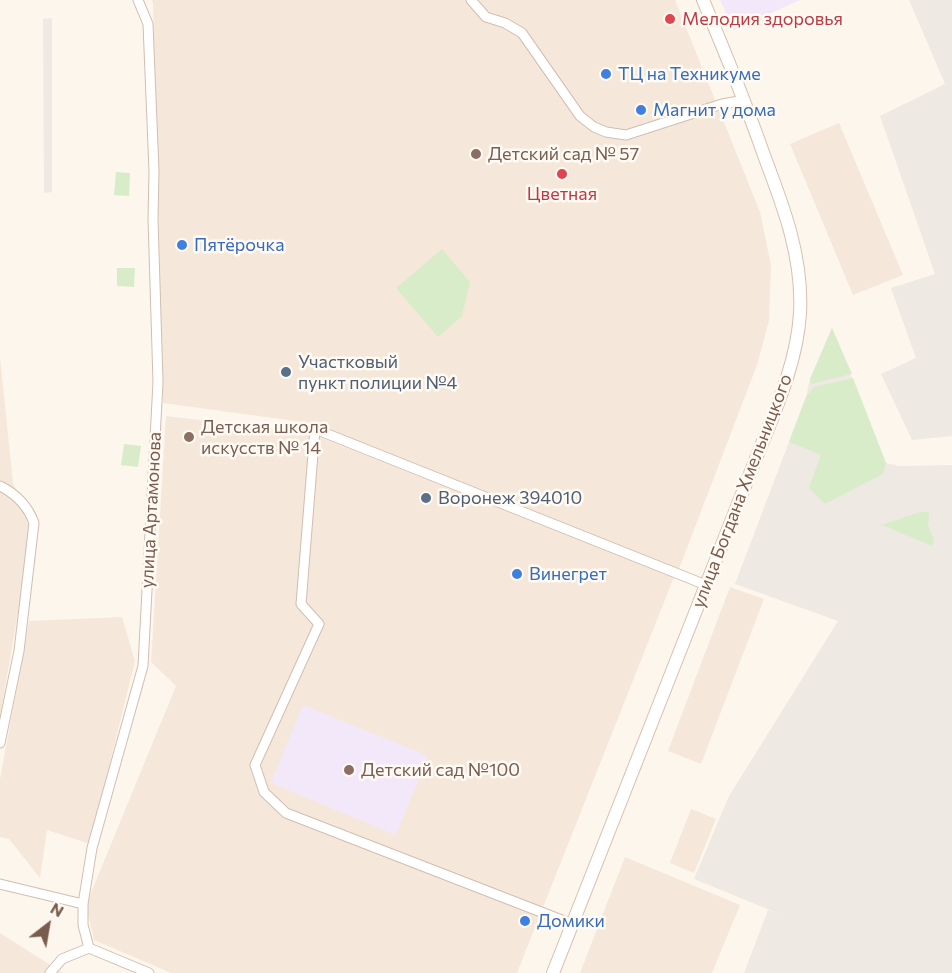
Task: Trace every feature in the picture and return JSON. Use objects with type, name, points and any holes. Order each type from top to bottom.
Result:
[{"type":"main road","name":"улица Богдана Хмельницкого","points":[[553,973],[779,397],[790,362],[800,313],[800,279],[792,234],[745,100],[703,0]]},
{"type":"street","name":"улица Артамонова","points":[[89,948],[83,925],[83,904],[92,848],[143,666],[158,382],[153,219],[154,171],[148,24],[138,0]]},
{"type":"street","points":[[471,0],[486,17],[505,23],[522,33],[580,116],[594,127],[606,132],[626,135],[722,104],[745,100]]},
{"type":"street","points":[[572,924],[286,813],[264,792],[255,765],[319,624],[300,604],[315,429],[706,585]]},
{"type":"street","points":[[0,486],[9,490],[23,502],[30,511],[34,523],[19,651],[0,743]]},
{"type":"street","points":[[0,884],[83,904]]},
{"type":"street","points":[[50,973],[62,959],[89,948],[149,973]]},
{"type":"shaded area","points":[[152,0],[675,0],[760,212],[771,265],[769,321],[757,365],[679,569],[310,423],[163,403]]},
{"type":"shaded area","points":[[720,0],[800,0],[734,30]]},
{"type":"shaded area","points":[[909,0],[952,0],[952,436],[912,440],[881,374],[916,358],[891,288],[935,274],[880,116],[945,84]]},
{"type":"shaded area","points":[[52,18],[52,192],[44,193],[43,19]]},
{"type":"shaded area","points":[[839,123],[903,275],[853,295],[790,144]]},
{"type":"shaded area","points":[[832,328],[886,463],[899,466],[952,465],[952,973],[744,973],[768,910],[782,915],[694,879],[729,796],[838,621],[735,584],[806,397],[810,379]]},
{"type":"shaded area","points":[[0,357],[13,483],[30,520],[27,560],[0,717]]},
{"type":"shaded area","points":[[166,416],[309,433],[674,577],[517,973],[171,973],[94,940],[86,905],[176,686],[151,662]]},
{"type":"shaded area","points":[[730,587],[764,599],[701,764],[668,751]]},
{"type":"shaded area","points":[[122,617],[135,661],[90,844],[47,830],[40,878],[9,839],[0,837],[0,779],[29,621]]},
{"type":"shaded area","name":"Детский сад №100","points":[[303,705],[428,756],[396,835],[271,783]]},
{"type":"shaded area","points":[[691,809],[716,819],[694,873],[670,863]]},
{"type":"shaded area","points":[[625,857],[740,905],[712,973],[580,973]]},
{"type":"shaded area","points":[[0,933],[63,973],[0,973]]},
{"type":"green space","points":[[116,172],[130,173],[129,196],[114,195]]},
{"type":"green space","points":[[442,249],[470,282],[462,316],[438,337],[396,288]]},
{"type":"green space","points":[[117,268],[135,268],[134,287],[117,286]]},
{"type":"green space","points":[[832,328],[852,374],[811,384],[810,379]]},
{"type":"green space","points":[[853,378],[886,463],[883,474],[825,504],[809,488],[821,455],[789,442],[806,397],[814,387]]},
{"type":"green space","points":[[124,444],[141,446],[138,467],[121,465]]},
{"type":"green space","points":[[920,512],[929,512],[928,525],[934,540],[932,546],[882,525]]},
{"type":"place","name":"Мелодия здоровья","points":[[670,19]]},
{"type":"place","name":"ТЦ на Техникуме","points":[[606,74]]},
{"type":"place","name":"Магнит у дома","points":[[641,110]]},
{"type":"place","name":"Детский сад № 57","points":[[476,154]]},
{"type":"place","name":"Цветная","points":[[562,174]]},
{"type":"place","name":"Пятёрочка","points":[[182,245]]},
{"type":"place","name":"Участковый пункт полиции №4","points":[[286,372]]},
{"type":"place","name":"Детская школа искусств № 14","points":[[189,437]]},
{"type":"place","name":"Воронеж 394010","points":[[426,498]]},
{"type":"place","name":"Винегрет","points":[[517,574]]},
{"type":"place","name":"Детский сад №100","points":[[349,770]]},
{"type":"place","name":"Домики","points":[[525,921]]}]
